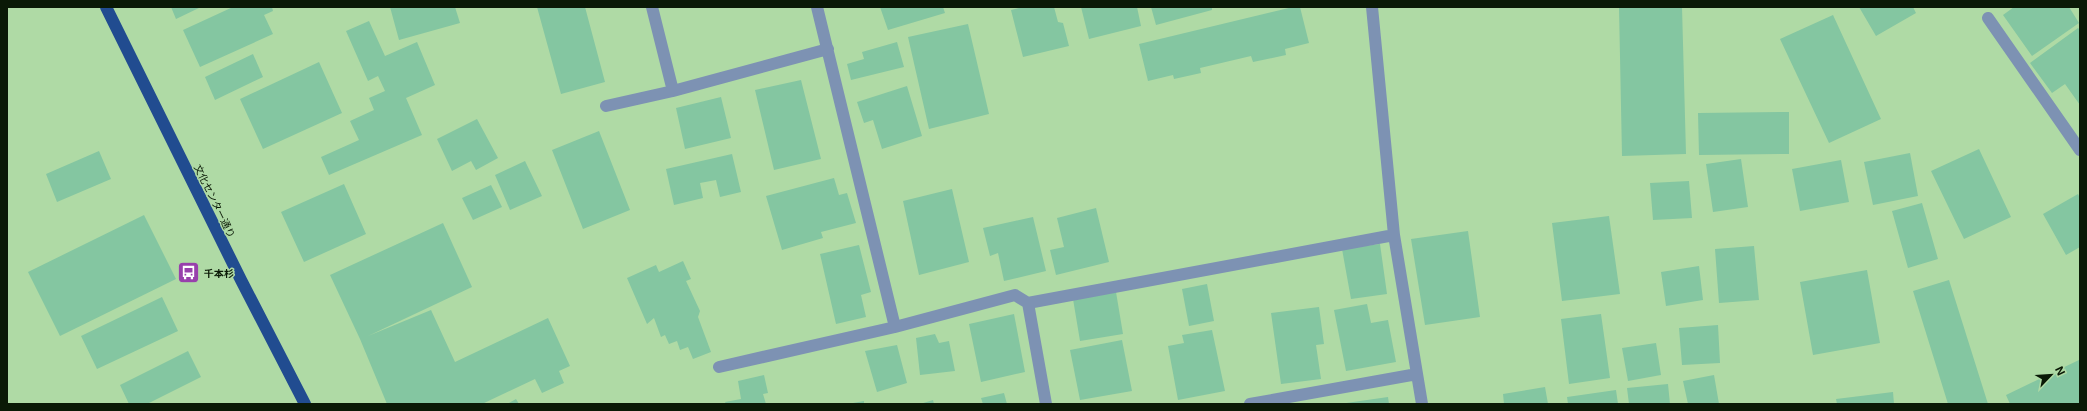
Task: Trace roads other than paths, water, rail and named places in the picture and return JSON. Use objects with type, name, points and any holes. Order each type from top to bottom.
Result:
[{"type":"highway","name":"文化センター通り","points":[[106,7],[241,280],[306,404]]},
{"type":"street","points":[[652,7],[673,91]]},
{"type":"street","points":[[818,7],[895,327]]},
{"type":"street","points":[[1372,7],[1394,235],[1422,404]]},
{"type":"street","points":[[1988,18],[2080,150]]},
{"type":"street","points":[[606,106],[673,91],[828,49]]},
{"type":"street","points":[[718,367],[895,327],[1016,295],[1028,303],[1394,235]]},
{"type":"street","points":[[1028,303],[1046,404]]},
{"type":"street","points":[[1250,404],[1417,374]]},
{"type":"place","name":"千本杉","points":[[189,273]]}]
